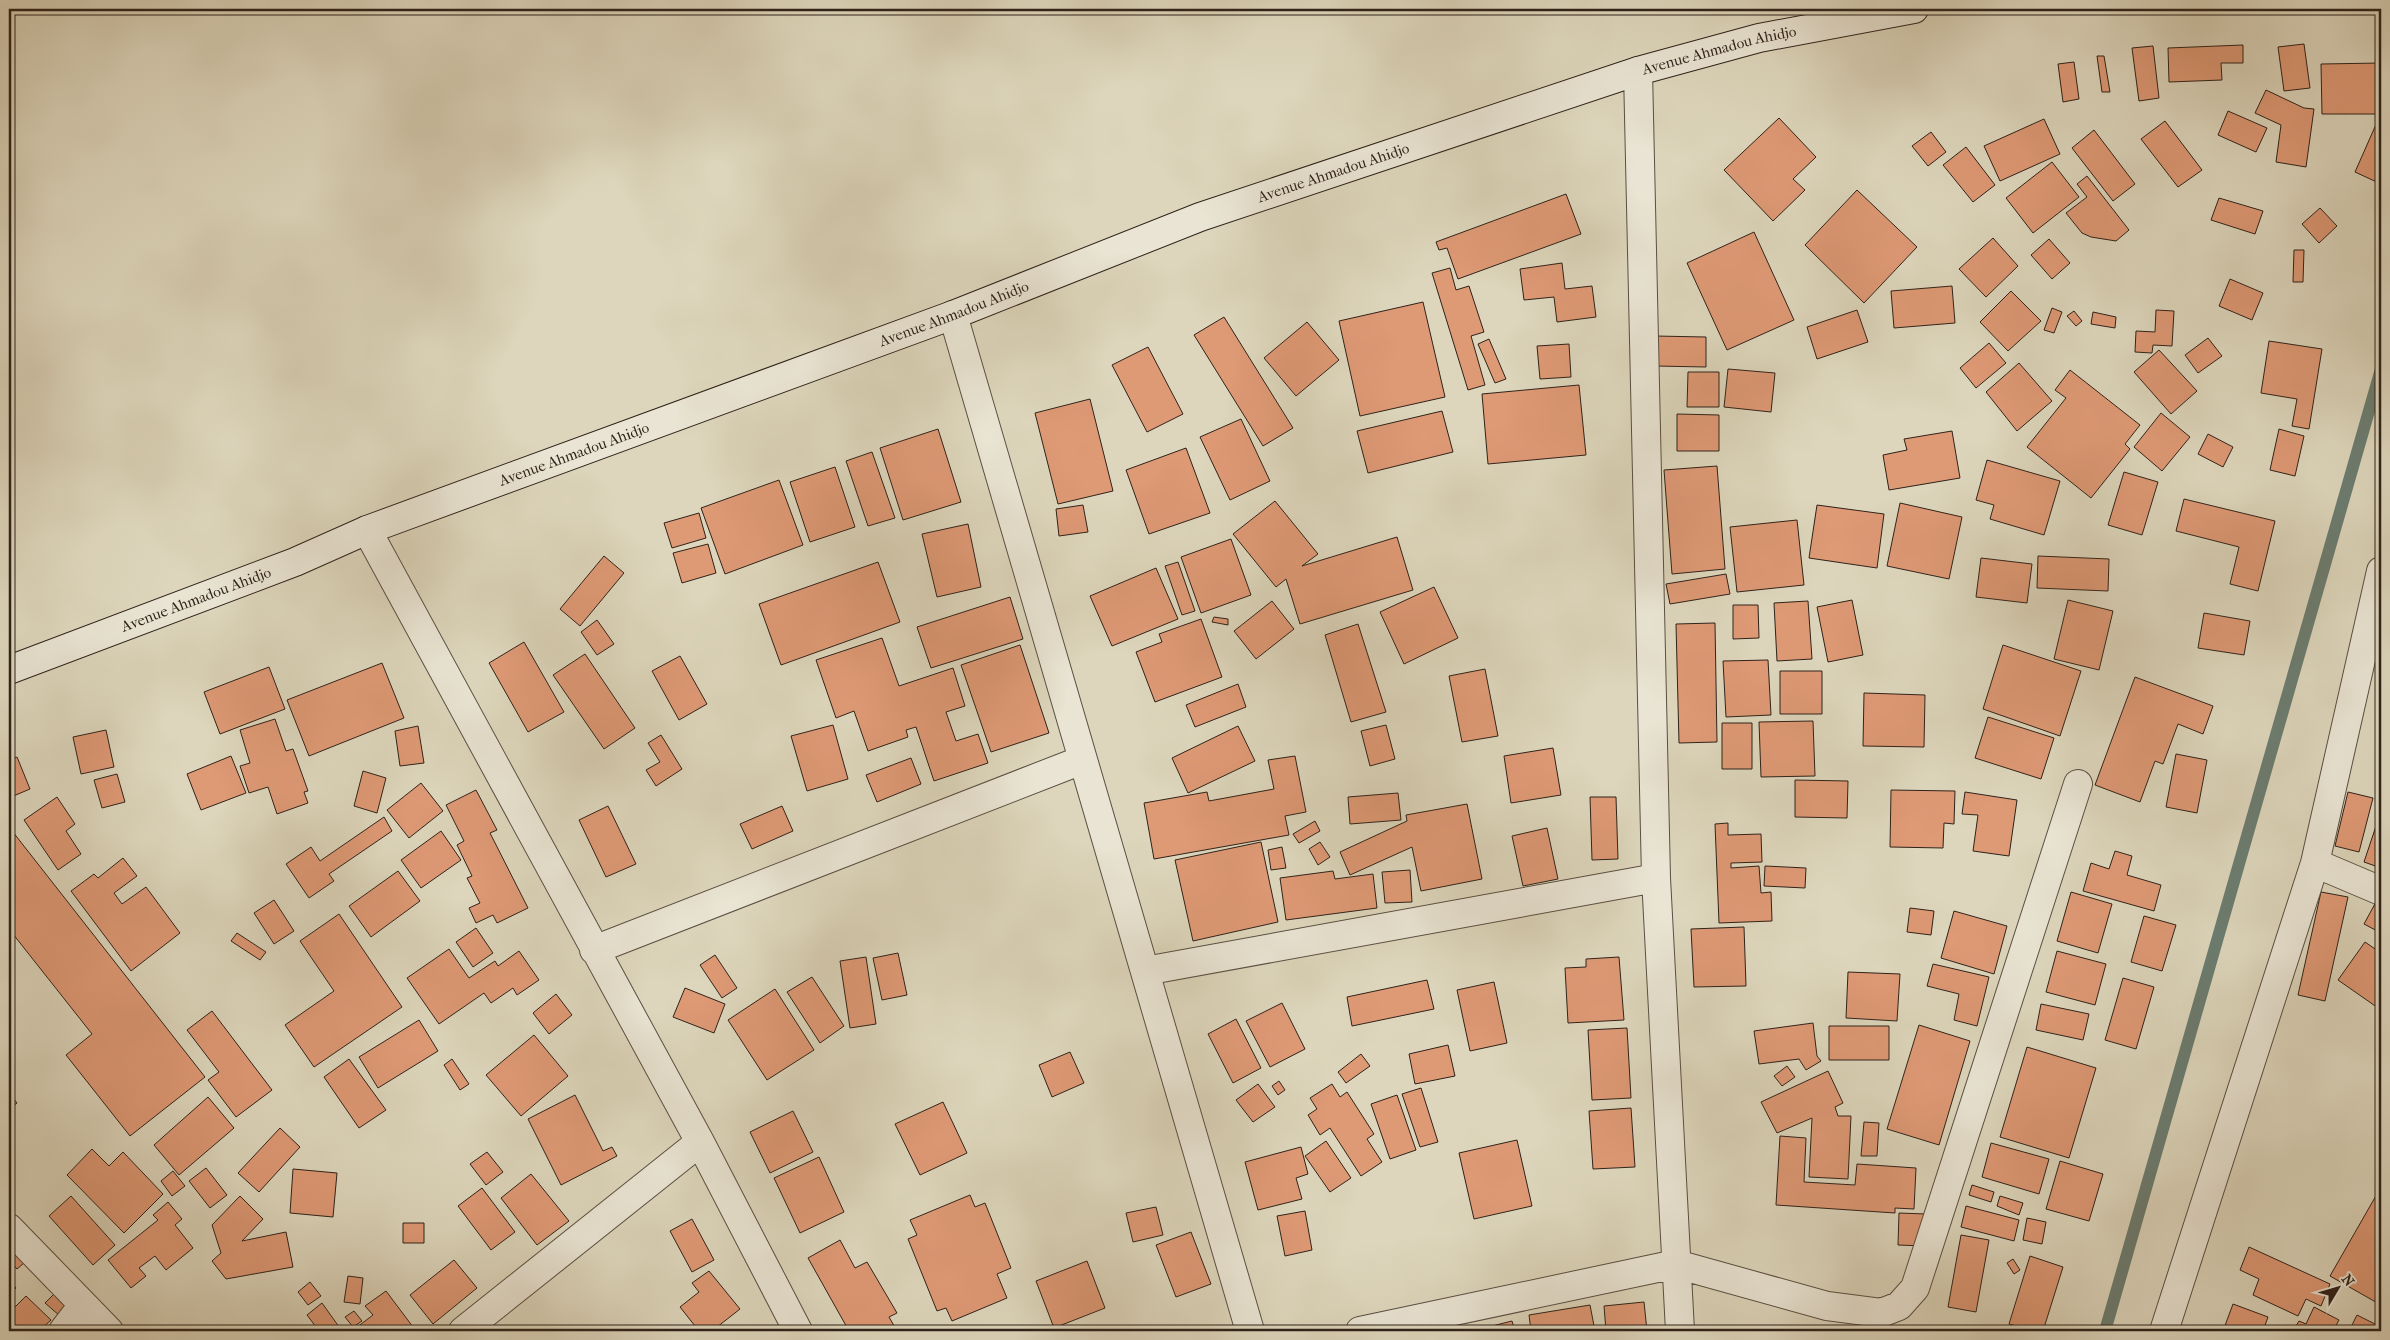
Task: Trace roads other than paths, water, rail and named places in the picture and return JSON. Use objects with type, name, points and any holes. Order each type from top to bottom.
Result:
[{"type":"street","name":"Avenue Ahmadou Ahidjo","points":[[9,670],[295,562],[367,530],[952,314],[1200,217],[1638,71],[1759,38],[1914,9]]},
{"type":"street","points":[[1638,71],[1656,878],[1680,1331]]},
{"type":"street","points":[[952,314],[1250,1331]]},
{"type":"street","points":[[367,530],[700,1142],[798,1331]]},
{"type":"street","points":[[2164,1331],[2315,863],[2381,571]]},
{"type":"street","points":[[594,950],[1082,760]]},
{"type":"street","points":[[1360,1331],[1676,1264],[1827,1306],[1882,1313],[1899,1306],[1915,1288],[2078,784]]},
{"type":"street","points":[[2315,863],[2381,891]]},
{"type":"street","points":[[1145,972],[1656,878]]},
{"type":"street","points":[[463,1331],[700,1142]]},
{"type":"street","points":[[9,1228],[109,1331]]},
{"type":"street","points":[[63,1331],[83,1305]]},
{"type":"waterway","points":[[2105,1331],[2381,369]]}]
